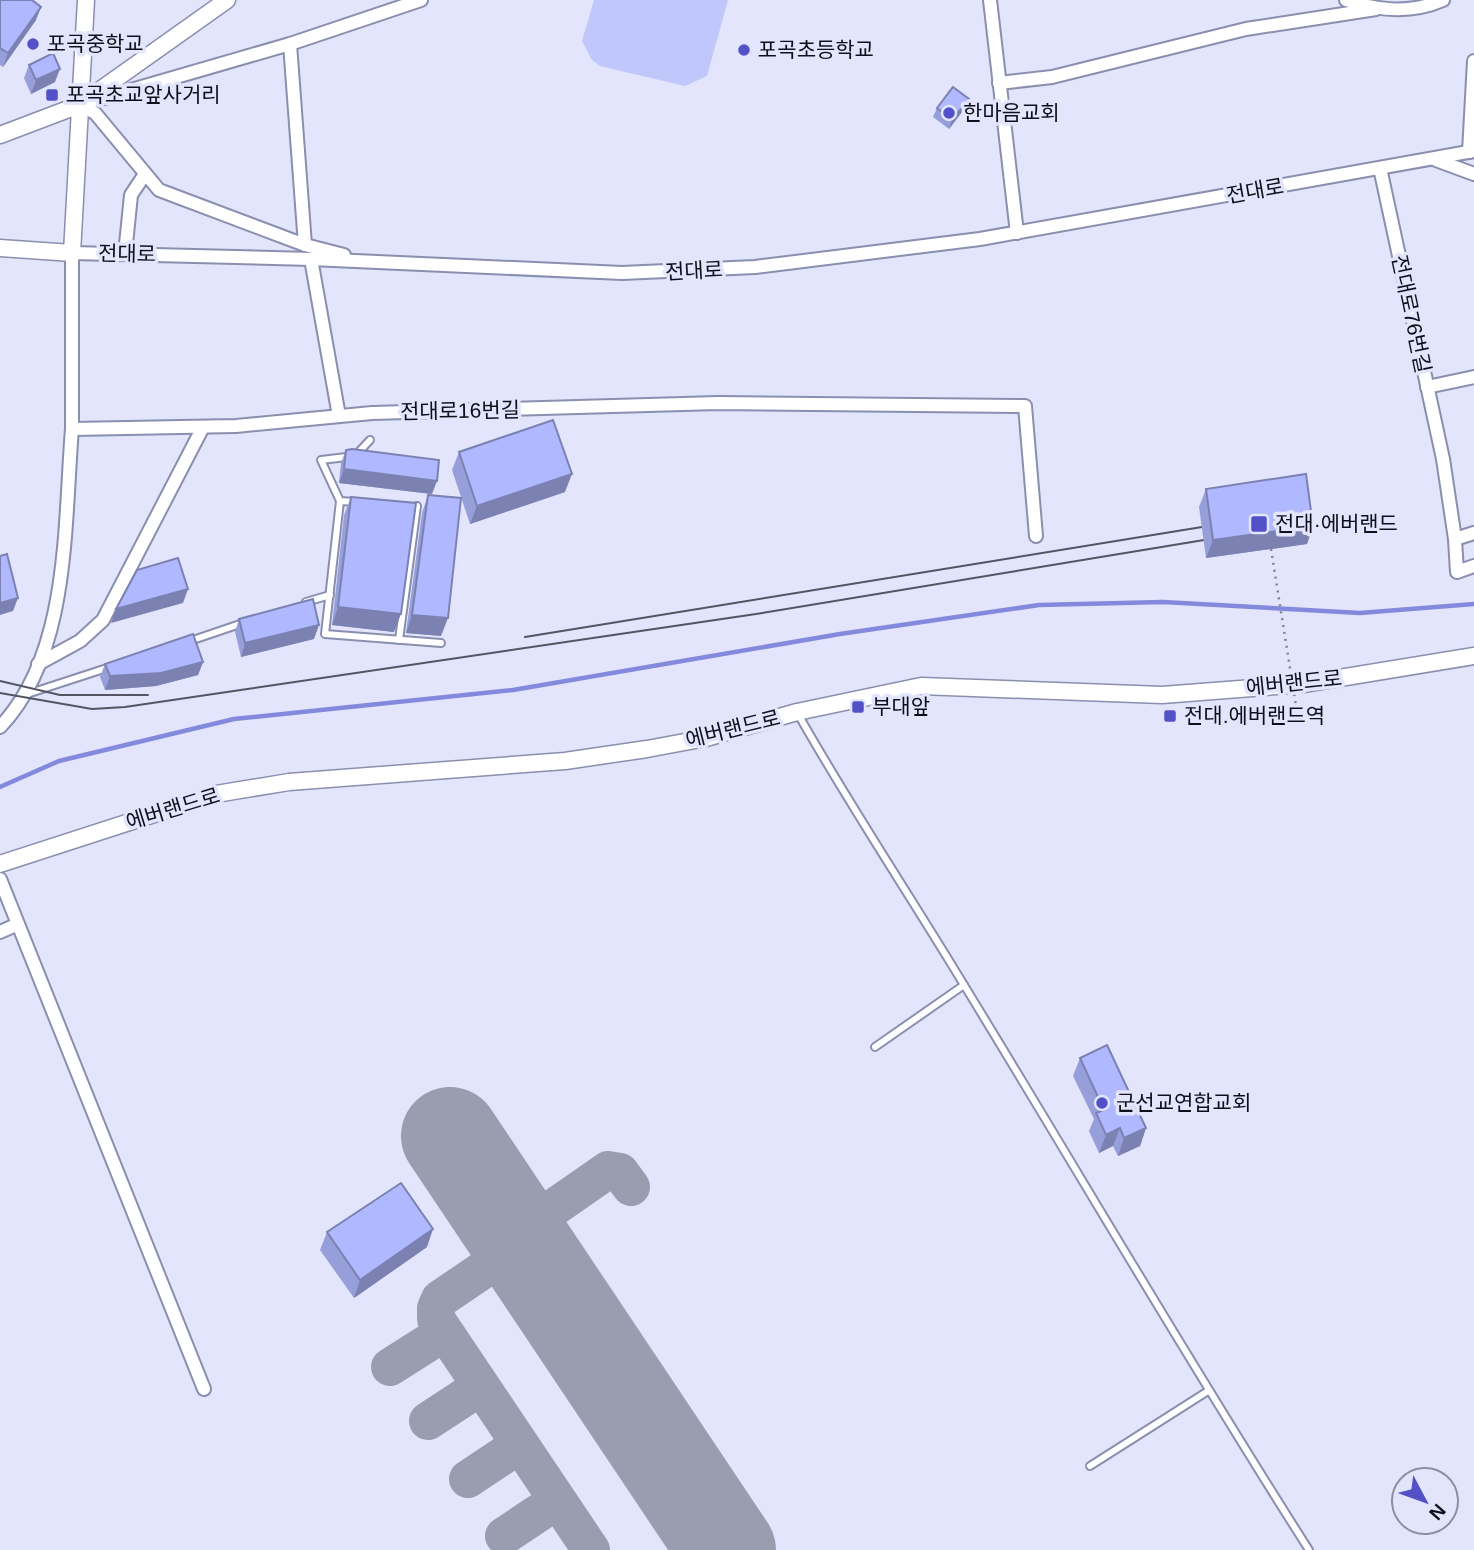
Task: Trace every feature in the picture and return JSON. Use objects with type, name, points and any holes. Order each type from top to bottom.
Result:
[{"type":"street","points":[[0,727],[20,706],[49,641],[60,584],[72,429],[72,253],[86,0]]},
{"type":"street","points":[[79,105],[228,0]]},
{"type":"street","points":[[0,135],[79,105],[290,44],[421,0]]},
{"type":"street","points":[[989,0],[1017,233]]},
{"type":"street","points":[[1346,0],[1376,9]]},
{"type":"street","points":[[999,83],[1052,78],[1246,29],[1376,9],[1424,9],[1443,0]]},
{"type":"street","points":[[290,44],[305,245]]},
{"type":"street","points":[[1472,151],[1474,61]]},
{"type":"street","points":[[79,105],[95,113],[159,190],[305,245],[375,263]]},
{"type":"street","name":"전대로","points":[[0,248],[72,253],[679,272],[755,267],[1017,233],[1472,151]]},
{"type":"street","points":[[1435,159],[1474,174]]},
{"type":"street","name":"전대로76번길","points":[[1380,168],[1443,459],[1457,572],[1474,566]]},
{"type":"street","points":[[125,254],[131,195],[145,174]]},
{"type":"street","points":[[311,259],[339,416]]},
{"type":"street","points":[[1427,387],[1474,377]]},
{"type":"street","name":"전대로16번길","points":[[72,429],[203,427],[339,416],[718,403],[1025,406],[1036,536]]},
{"type":"street","points":[[37,664],[80,641],[103,620],[203,427]]},
{"type":"street","points":[[1455,539],[1474,533]]},
{"type":"street","name":"에버랜드로","points":[[0,864],[216,794],[289,782],[593,757],[706,738],[797,712],[921,686],[1162,695],[1303,684],[1474,656]]},
{"type":"street","points":[[0,879],[16,925],[204,1389]]},
{"type":"street","points":[[0,932],[16,925]]},
{"type":"lane","points":[[370,440],[355,456],[321,460],[340,501],[325,634],[441,643]]},
{"type":"lane","points":[[340,501],[366,502]]},
{"type":"lane","points":[[404,505],[430,507]]},
{"type":"lane","points":[[399,640],[417,506]]},
{"type":"lane","points":[[303,604],[330,595]]},
{"type":"lane","points":[[184,642],[250,621]]},
{"type":"lane","points":[[25,694],[118,664]]},
{"type":"lane","points":[[797,712],[842,791],[964,985],[1208,1391],[1309,1550]]},
{"type":"lane","points":[[876,1047],[964,985]]},
{"type":"lane","points":[[1090,1466],[1208,1391]]},
{"type":"path","points":[[1245,720],[1297,712],[1271,549]]},
{"type":"shaded area","points":[[594,0],[728,0],[707,76],[685,86],[600,66],[592,60],[582,41]]},
{"type":"building","points":[[0,0],[32,0],[41,7],[8,53],[0,48]]},
{"type":"building","points":[[53,53],[60,69],[36,80],[29,65]]},
{"type":"building","points":[[953,87],[969,99],[952,120],[937,108]]},
{"type":"building","points":[[553,420],[572,474],[477,506],[459,452]]},
{"type":"building","points":[[346,450],[439,460],[437,481],[344,469]]},
{"type":"building","points":[[1306,474],[1313,526],[1213,540],[1206,489]]},
{"type":"building","points":[[428,495],[461,498],[448,618],[412,615]]},
{"type":"building","points":[[351,497],[416,503],[401,614],[338,607]]},
{"type":"building","points":[[7,554],[18,598],[0,603],[0,556]]},
{"type":"building","points":[[178,558],[188,589],[116,609],[137,570]]},
{"type":"building","points":[[313,599],[319,625],[245,643],[239,619]]},
{"type":"building","points":[[193,634],[203,662],[161,673],[110,676],[105,664]]},
{"type":"building","points":[[1107,1045],[1146,1128],[1124,1138],[1120,1128],[1106,1135],[1096,1113],[1104,1110],[1080,1058]]},
{"type":"building","points":[[401,1183],[433,1229],[360,1280],[327,1232]]},
{"type":"waterway","points":[[0,787],[59,761],[234,719],[513,690],[840,634],[1039,605],[1163,602],[1360,613],[1474,604]]},
{"type":"taxiway","points":[[536,1220],[608,1170],[620,1172],[631,1187]]},
{"type":"taxiway","points":[[502,1257],[440,1299],[436,1308],[436,1319],[591,1550]]},
{"type":"taxiway","points":[[390,1367],[442,1334]]},
{"type":"taxiway","points":[[428,1421],[480,1387]]},
{"type":"taxiway","points":[[468,1479],[519,1445]]},
{"type":"taxiway","points":[[504,1536],[555,1502]]},
{"type":"runway","points":[[450,1136],[727,1550]]},
{"type":"tram line","points":[[525,637],[1202,527]]},
{"type":"tram line","points":[[0,693],[92,709],[125,707],[756,614],[1204,540]]},
{"type":"tram line","points":[[0,681],[60,695],[148,695]]},
{"type":"place","name":"포곡중학교","points":[[33,44]]},
{"type":"place","name":"포곡초등학교","points":[[744,50]]},
{"type":"place","name":"포곡초교앞사거리","points":[[52,95]]},
{"type":"place","name":"한마음교회","points":[[949,113]]},
{"type":"place","name":"전대·에버랜드","points":[[1259,524]]},
{"type":"place","name":"부대앞","points":[[858,707]]},
{"type":"place","name":"전대.에버랜드역","points":[[1170,716]]},
{"type":"place","name":"군선교연합교회","points":[[1102,1103]]}]
